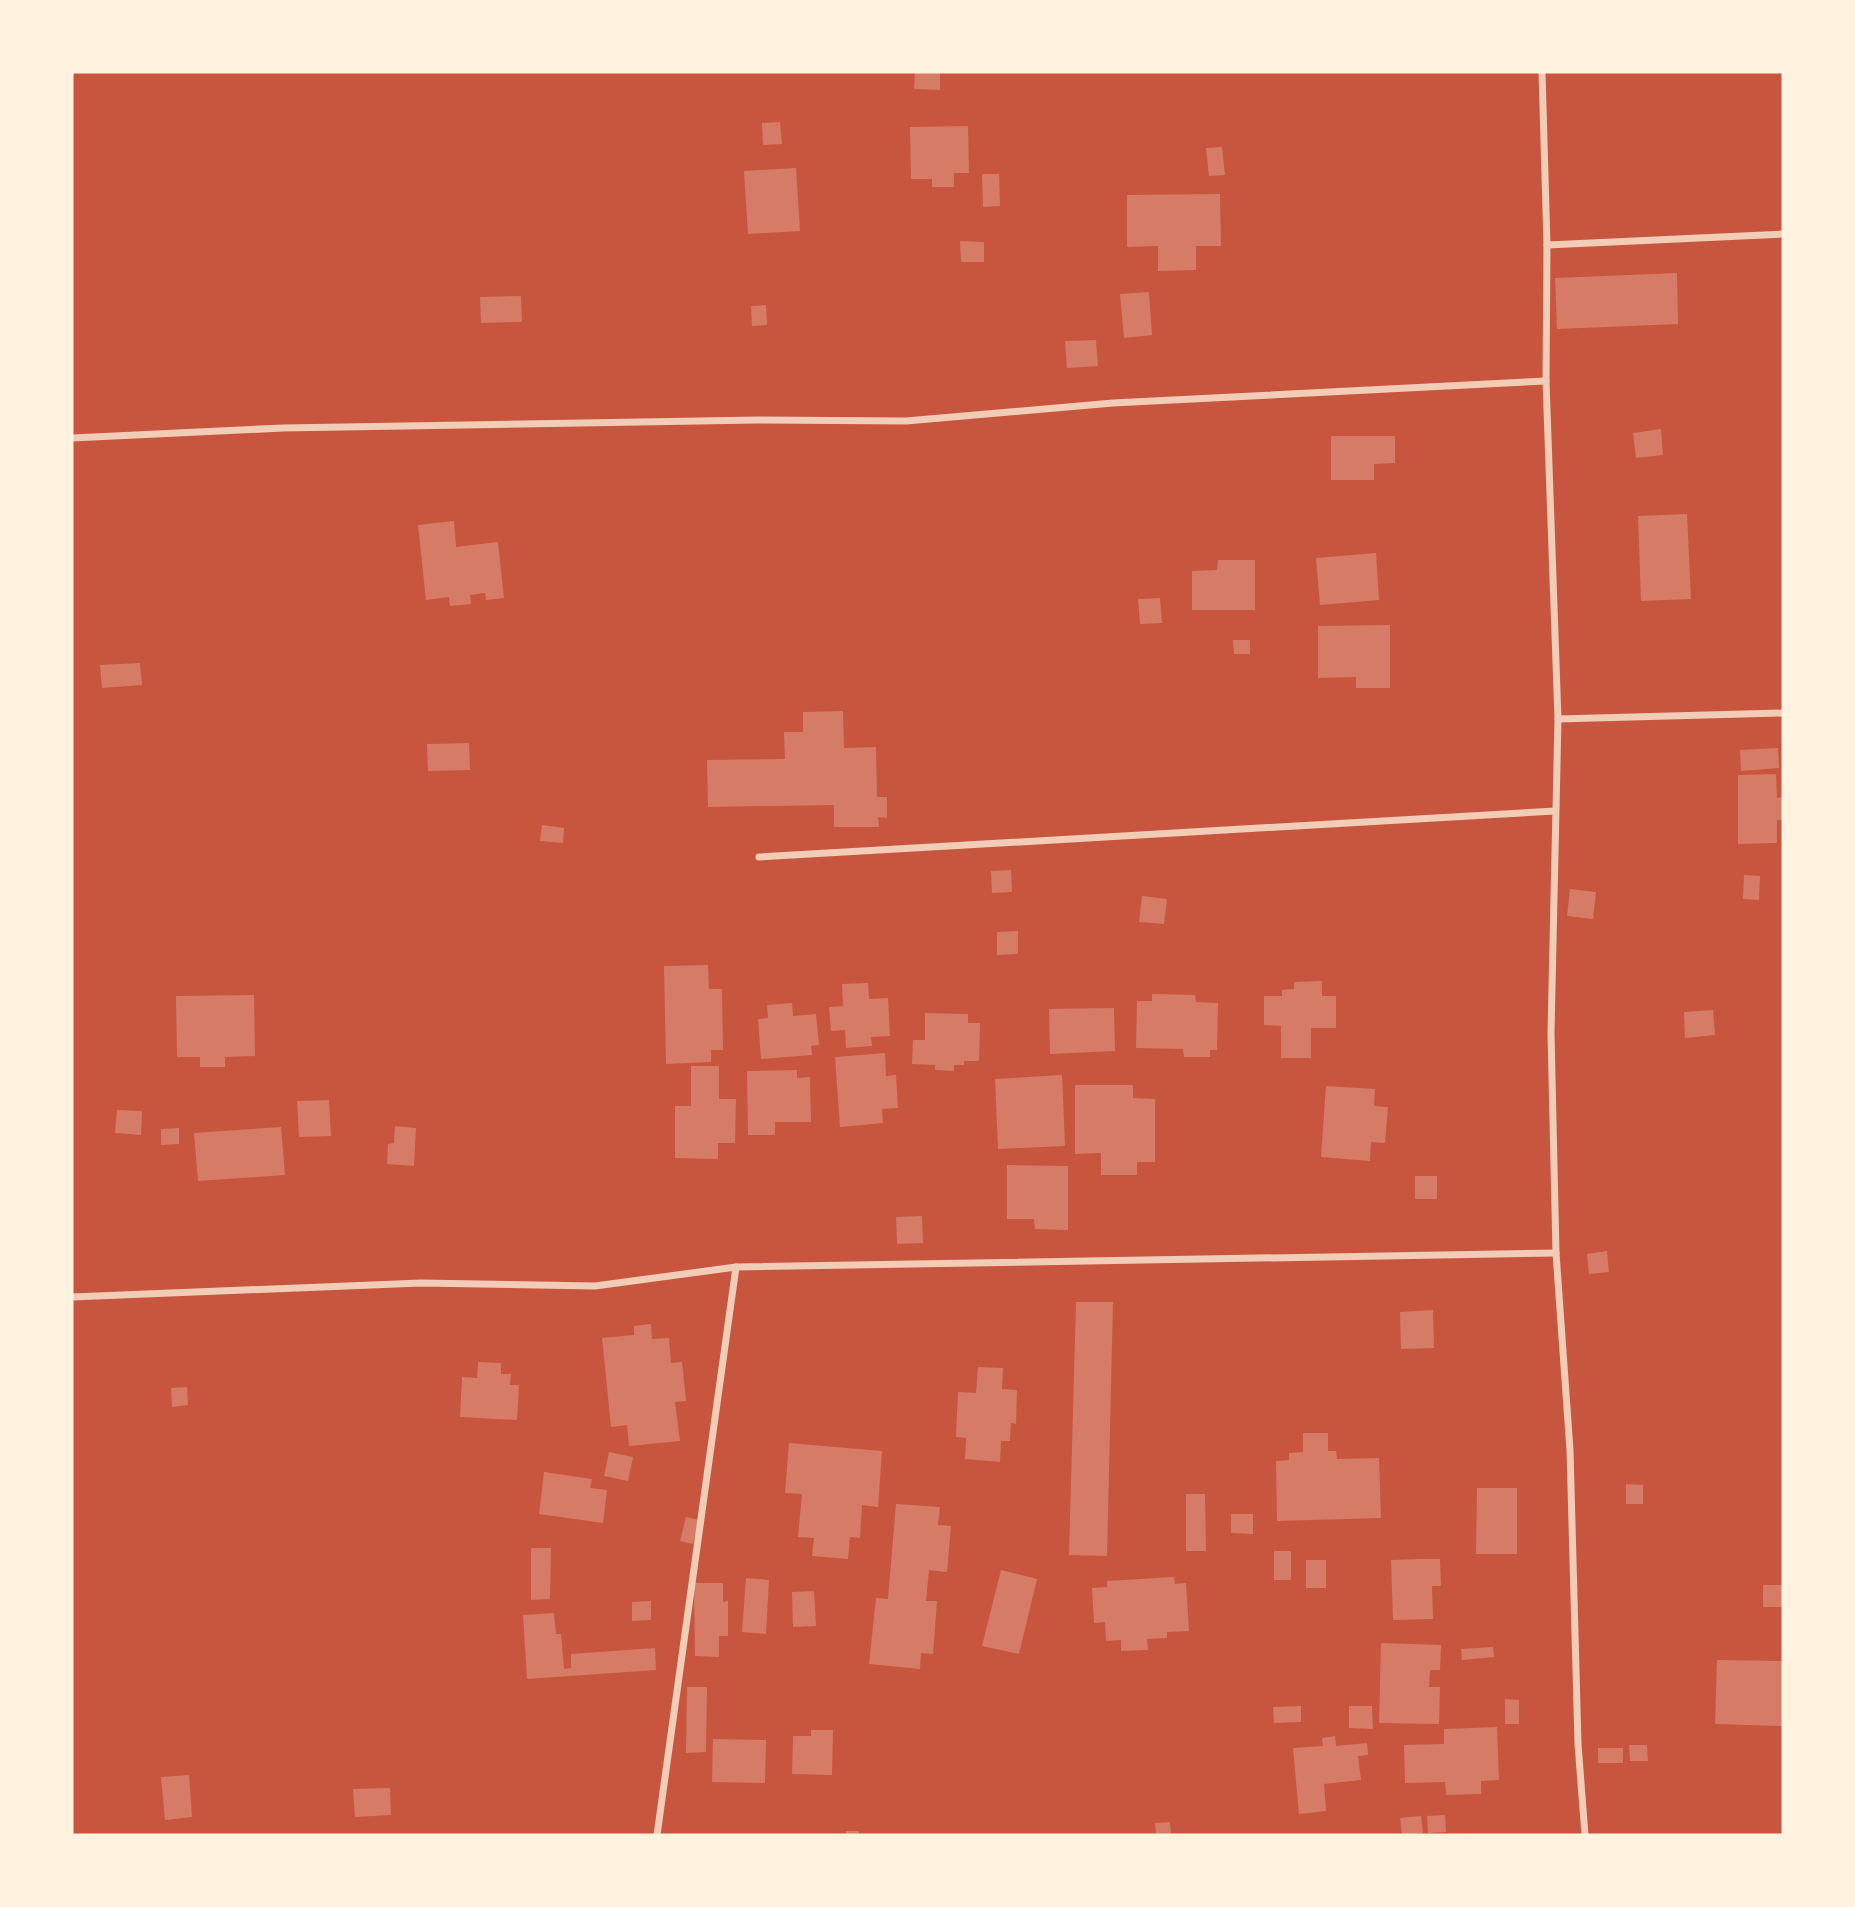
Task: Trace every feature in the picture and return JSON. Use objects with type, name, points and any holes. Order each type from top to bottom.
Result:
[{"type":"street","points":[[1542,72],[1547,245],[1546,382],[1558,719],[1551,1033],[1556,1253],[1570,1450],[1578,1744],[1585,1835]]},
{"type":"street","points":[[1547,245],[1783,234]]},
{"type":"street","points":[[72,438],[283,428],[906,421],[1113,403],[1546,382]]},
{"type":"street","points":[[1558,719],[1783,713]]},
{"type":"street","points":[[759,857],[1555,811]]},
{"type":"street","points":[[72,1297],[421,1283],[595,1286],[736,1267],[1556,1253]]},
{"type":"street","points":[[657,1835],[736,1267]]},
{"type":"building","points":[[915,72],[940,72],[940,90],[914,89]]},
{"type":"building","points":[[780,122],[782,144],[763,145],[762,123]]},
{"type":"building","points":[[968,126],[969,173],[954,173],[954,187],[932,187],[932,179],[911,179],[910,127]]},
{"type":"building","points":[[1222,147],[1225,175],[1209,176],[1206,148]]},
{"type":"building","points":[[796,168],[800,231],[748,234],[744,171]]},
{"type":"building","points":[[982,174],[999,174],[1000,206],[983,207]]},
{"type":"building","points":[[1220,194],[1221,246],[1196,246],[1196,270],[1158,271],[1158,246],[1127,247],[1127,195]]},
{"type":"building","points":[[960,241],[984,242],[984,262],[961,262]]},
{"type":"building","points":[[1677,273],[1678,324],[1557,329],[1555,278]]},
{"type":"building","points":[[1149,292],[1152,335],[1124,338],[1120,294]]},
{"type":"building","points":[[521,296],[522,322],[481,323],[480,297]]},
{"type":"building","points":[[766,305],[767,325],[752,326],[751,306]]},
{"type":"building","points":[[1096,340],[1098,366],[1067,368],[1065,341]]},
{"type":"building","points":[[1661,429],[1663,455],[1636,458],[1633,433]]},
{"type":"building","points":[[1331,436],[1395,436],[1395,463],[1374,464],[1374,480],[1331,480]]},
{"type":"building","points":[[1687,514],[1691,599],[1641,601],[1638,516]]},
{"type":"building","points":[[454,521],[456,547],[498,542],[504,598],[486,600],[485,593],[470,595],[471,604],[450,606],[449,597],[426,600],[418,525]]},
{"type":"building","points":[[1376,553],[1379,600],[1320,605],[1316,558]]},
{"type":"building","points":[[1218,560],[1255,560],[1255,610],[1192,610],[1192,571],[1217,570]]},
{"type":"building","points":[[1160,598],[1162,623],[1140,624],[1138,599]]},
{"type":"building","points":[[1390,625],[1390,688],[1356,688],[1356,677],[1318,678],[1318,626]]},
{"type":"building","points":[[1233,640],[1250,640],[1250,654],[1234,654]]},
{"type":"building","points":[[140,663],[142,685],[102,688],[100,665]]},
{"type":"building","points":[[843,711],[844,748],[876,747],[877,797],[887,797],[887,818],[878,817],[879,827],[834,827],[834,805],[708,807],[707,760],[785,759],[784,732],[803,732],[803,712]]},
{"type":"building","points":[[469,743],[470,770],[428,771],[427,744]]},
{"type":"building","points":[[1778,748],[1779,768],[1741,771],[1740,750]]},
{"type":"building","points":[[1776,774],[1777,798],[1783,797],[1783,820],[1777,820],[1777,843],[1738,844],[1738,775]]},
{"type":"building","points":[[542,825],[564,828],[563,843],[540,841]]},
{"type":"building","points":[[1011,870],[1012,892],[992,893],[991,871]]},
{"type":"building","points":[[1744,875],[1760,876],[1759,900],[1743,899]]},
{"type":"building","points":[[1570,889],[1596,892],[1593,919],[1567,916]]},
{"type":"building","points":[[1142,896],[1167,899],[1164,924],[1139,922]]},
{"type":"building","points":[[1018,931],[1018,954],[997,955],[997,932]]},
{"type":"building","points":[[708,965],[709,989],[722,989],[723,1050],[711,1050],[711,1062],[666,1064],[664,966]]},
{"type":"building","points":[[1322,981],[1322,996],[1336,996],[1336,1028],[1311,1028],[1311,1058],[1281,1058],[1281,1026],[1264,1025],[1264,996],[1282,996],[1282,990],[1294,989],[1294,982]]},
{"type":"building","points":[[868,983],[869,999],[888,998],[890,1036],[871,1037],[872,1046],[846,1048],[845,1030],[831,1031],[829,1007],[843,1006],[842,984]]},
{"type":"building","points":[[1152,994],[1195,995],[1196,1002],[1218,1003],[1217,1050],[1210,1050],[1210,1057],[1184,1057],[1183,1049],[1136,1048],[1137,1001],[1152,1001]]},
{"type":"building","points":[[254,995],[255,1056],[225,1057],[225,1067],[200,1067],[200,1057],[177,1057],[176,996]]},
{"type":"building","points":[[792,1003],[793,1016],[816,1014],[819,1045],[811,1046],[812,1055],[761,1059],[758,1019],[768,1018],[767,1005]]},
{"type":"building","points":[[1114,1008],[1115,1051],[1050,1054],[1049,1009]]},
{"type":"building","points":[[1713,1010],[1715,1035],[1685,1038],[1684,1012]]},
{"type":"building","points":[[925,1013],[968,1014],[968,1023],[980,1023],[979,1061],[964,1061],[964,1065],[954,1065],[954,1071],[935,1070],[935,1065],[912,1064],[913,1040],[925,1040]]},
{"type":"building","points":[[885,1053],[886,1076],[896,1075],[898,1108],[882,1109],[883,1123],[840,1127],[835,1057]]},
{"type":"building","points":[[691,1066],[719,1066],[719,1099],[736,1099],[735,1143],[718,1143],[718,1159],[675,1158],[675,1106],[691,1106]]},
{"type":"building","points":[[797,1070],[797,1078],[810,1077],[811,1122],[775,1122],[775,1135],[748,1135],[747,1071]]},
{"type":"building","points":[[1062,1075],[1065,1146],[998,1149],[995,1079]]},
{"type":"building","points":[[1075,1085],[1133,1085],[1133,1098],[1155,1099],[1155,1162],[1137,1162],[1137,1175],[1101,1175],[1101,1153],[1075,1154]]},
{"type":"building","points":[[1326,1086],[1375,1089],[1374,1106],[1388,1107],[1385,1143],[1371,1142],[1370,1161],[1321,1157]]},
{"type":"building","points":[[329,1100],[331,1136],[299,1137],[297,1101]]},
{"type":"building","points":[[117,1110],[142,1111],[141,1135],[115,1133]]},
{"type":"building","points":[[395,1126],[416,1128],[414,1166],[387,1164],[388,1144],[394,1143]]},
{"type":"building","points":[[281,1127],[285,1175],[198,1181],[194,1133]]},
{"type":"building","points":[[179,1128],[179,1144],[161,1145],[161,1129]]},
{"type":"building","points":[[1007,1165],[1068,1166],[1068,1230],[1035,1229],[1034,1219],[1007,1219]]},
{"type":"building","points":[[1415,1176],[1437,1176],[1437,1199],[1415,1199]]},
{"type":"building","points":[[922,1216],[923,1243],[897,1244],[896,1217]]},
{"type":"building","points":[[1607,1251],[1609,1272],[1589,1274],[1587,1254]]},
{"type":"building","points":[[1076,1302],[1113,1302],[1107,1556],[1069,1555]]},
{"type":"building","points":[[1433,1310],[1434,1348],[1401,1349],[1400,1312]]},
{"type":"building","points":[[651,1324],[652,1339],[669,1338],[671,1363],[682,1362],[686,1401],[675,1402],[680,1441],[629,1446],[627,1425],[611,1427],[602,1338],[634,1335],[634,1326]]},
{"type":"building","points":[[478,1362],[501,1363],[501,1374],[511,1374],[510,1385],[519,1385],[517,1420],[460,1417],[462,1377],[477,1378]]},
{"type":"building","points":[[978,1367],[1003,1368],[1002,1389],[1017,1390],[1016,1424],[1011,1423],[1010,1441],[1001,1441],[1000,1462],[965,1459],[966,1438],[956,1437],[958,1392],[976,1393]]},
{"type":"building","points":[[187,1387],[188,1405],[172,1407],[171,1388]]},
{"type":"building","points":[[1303,1433],[1328,1433],[1328,1451],[1336,1451],[1337,1459],[1379,1458],[1381,1518],[1277,1521],[1276,1461],[1289,1460],[1289,1453],[1303,1452]]},
{"type":"building","points":[[789,1443],[882,1451],[878,1507],[862,1505],[860,1538],[850,1537],[848,1559],[812,1556],[814,1538],[798,1537],[802,1494],[785,1493]]},
{"type":"building","points":[[609,1452],[633,1457],[628,1481],[604,1476]]},
{"type":"building","points":[[544,1472],[592,1479],[590,1488],[607,1490],[603,1523],[539,1514]]},
{"type":"building","points":[[1626,1484],[1643,1485],[1643,1504],[1626,1504]]},
{"type":"building","points":[[1477,1488],[1517,1488],[1517,1554],[1476,1554]]},
{"type":"building","points":[[1186,1494],[1205,1494],[1206,1551],[1186,1551]]},
{"type":"building","points":[[896,1504],[940,1507],[938,1525],[951,1526],[947,1572],[929,1570],[926,1601],[937,1601],[933,1654],[921,1653],[920,1669],[869,1664],[876,1598],[888,1599]]},
{"type":"building","points":[[1231,1514],[1253,1514],[1253,1534],[1231,1533]]},
{"type":"building","points":[[686,1517],[699,1520],[693,1544],[680,1541]]},
{"type":"building","points":[[531,1548],[551,1548],[550,1599],[531,1600]]},
{"type":"building","points":[[1274,1551],[1291,1551],[1291,1580],[1274,1580]]},
{"type":"building","points":[[1440,1559],[1441,1586],[1432,1586],[1433,1619],[1393,1620],[1391,1560]]},
{"type":"building","points":[[1306,1560],[1326,1560],[1326,1588],[1306,1588]]},
{"type":"building","points":[[1001,1570],[1037,1579],[1019,1654],[982,1646]]},
{"type":"building","points":[[1174,1577],[1175,1584],[1186,1583],[1189,1631],[1167,1632],[1167,1638],[1147,1639],[1148,1650],[1121,1651],[1121,1640],[1106,1641],[1105,1622],[1094,1623],[1092,1588],[1107,1587],[1107,1581]]},
{"type":"building","points":[[746,1578],[769,1580],[766,1634],[742,1632]]},
{"type":"building","points":[[694,1583],[723,1583],[723,1602],[728,1601],[728,1636],[719,1636],[719,1657],[695,1656]]},
{"type":"building","points":[[1763,1585],[1783,1585],[1783,1607],[1763,1607]]},
{"type":"building","points":[[814,1591],[816,1626],[793,1627],[792,1592]]},
{"type":"building","points":[[651,1601],[651,1620],[632,1621],[632,1602]]},
{"type":"building","points":[[554,1613],[556,1634],[561,1634],[564,1669],[571,1668],[571,1654],[655,1648],[656,1670],[527,1679],[523,1615]]},
{"type":"building","points":[[1381,1643],[1441,1645],[1440,1670],[1430,1670],[1429,1687],[1440,1687],[1439,1724],[1379,1723]]},
{"type":"building","points":[[1493,1647],[1494,1657],[1462,1660],[1461,1649]]},
{"type":"building","points":[[1717,1660],[1783,1661],[1783,1726],[1715,1724]]},
{"type":"building","points":[[687,1687],[707,1687],[706,1752],[686,1753]]},
{"type":"building","points":[[1505,1699],[1519,1700],[1519,1724],[1505,1724]]},
{"type":"building","points":[[1301,1706],[1301,1722],[1274,1723],[1273,1707]]},
{"type":"building","points":[[1349,1706],[1372,1706],[1373,1729],[1349,1728]]},
{"type":"building","points":[[1497,1727],[1499,1780],[1481,1781],[1481,1794],[1446,1795],[1445,1782],[1405,1783],[1404,1745],[1444,1744],[1444,1729]]},
{"type":"building","points":[[811,1730],[833,1730],[832,1775],[792,1774],[793,1736],[811,1736]]},
{"type":"building","points":[[1335,1736],[1336,1746],[1367,1743],[1368,1755],[1358,1756],[1361,1780],[1324,1784],[1326,1811],[1299,1814],[1293,1748],[1323,1746],[1322,1738]]},
{"type":"building","points":[[713,1739],[766,1740],[765,1783],[712,1782]]},
{"type":"building","points":[[1629,1745],[1647,1745],[1648,1761],[1630,1761]]},
{"type":"building","points":[[1598,1748],[1623,1748],[1623,1763],[1598,1763]]},
{"type":"building","points":[[189,1775],[192,1817],[165,1820],[161,1777]]},
{"type":"building","points":[[390,1788],[391,1815],[355,1817],[353,1789]]},
{"type":"building","points":[[1445,1815],[1446,1832],[1428,1833],[1427,1816]]},
{"type":"building","points":[[1421,1816],[1423,1833],[1402,1835],[1400,1818]]},
{"type":"building","points":[[1170,1822],[1171,1835],[1156,1835],[1155,1823]]},
{"type":"building","points":[[846,1831],[859,1831],[859,1835],[846,1835]]}]
